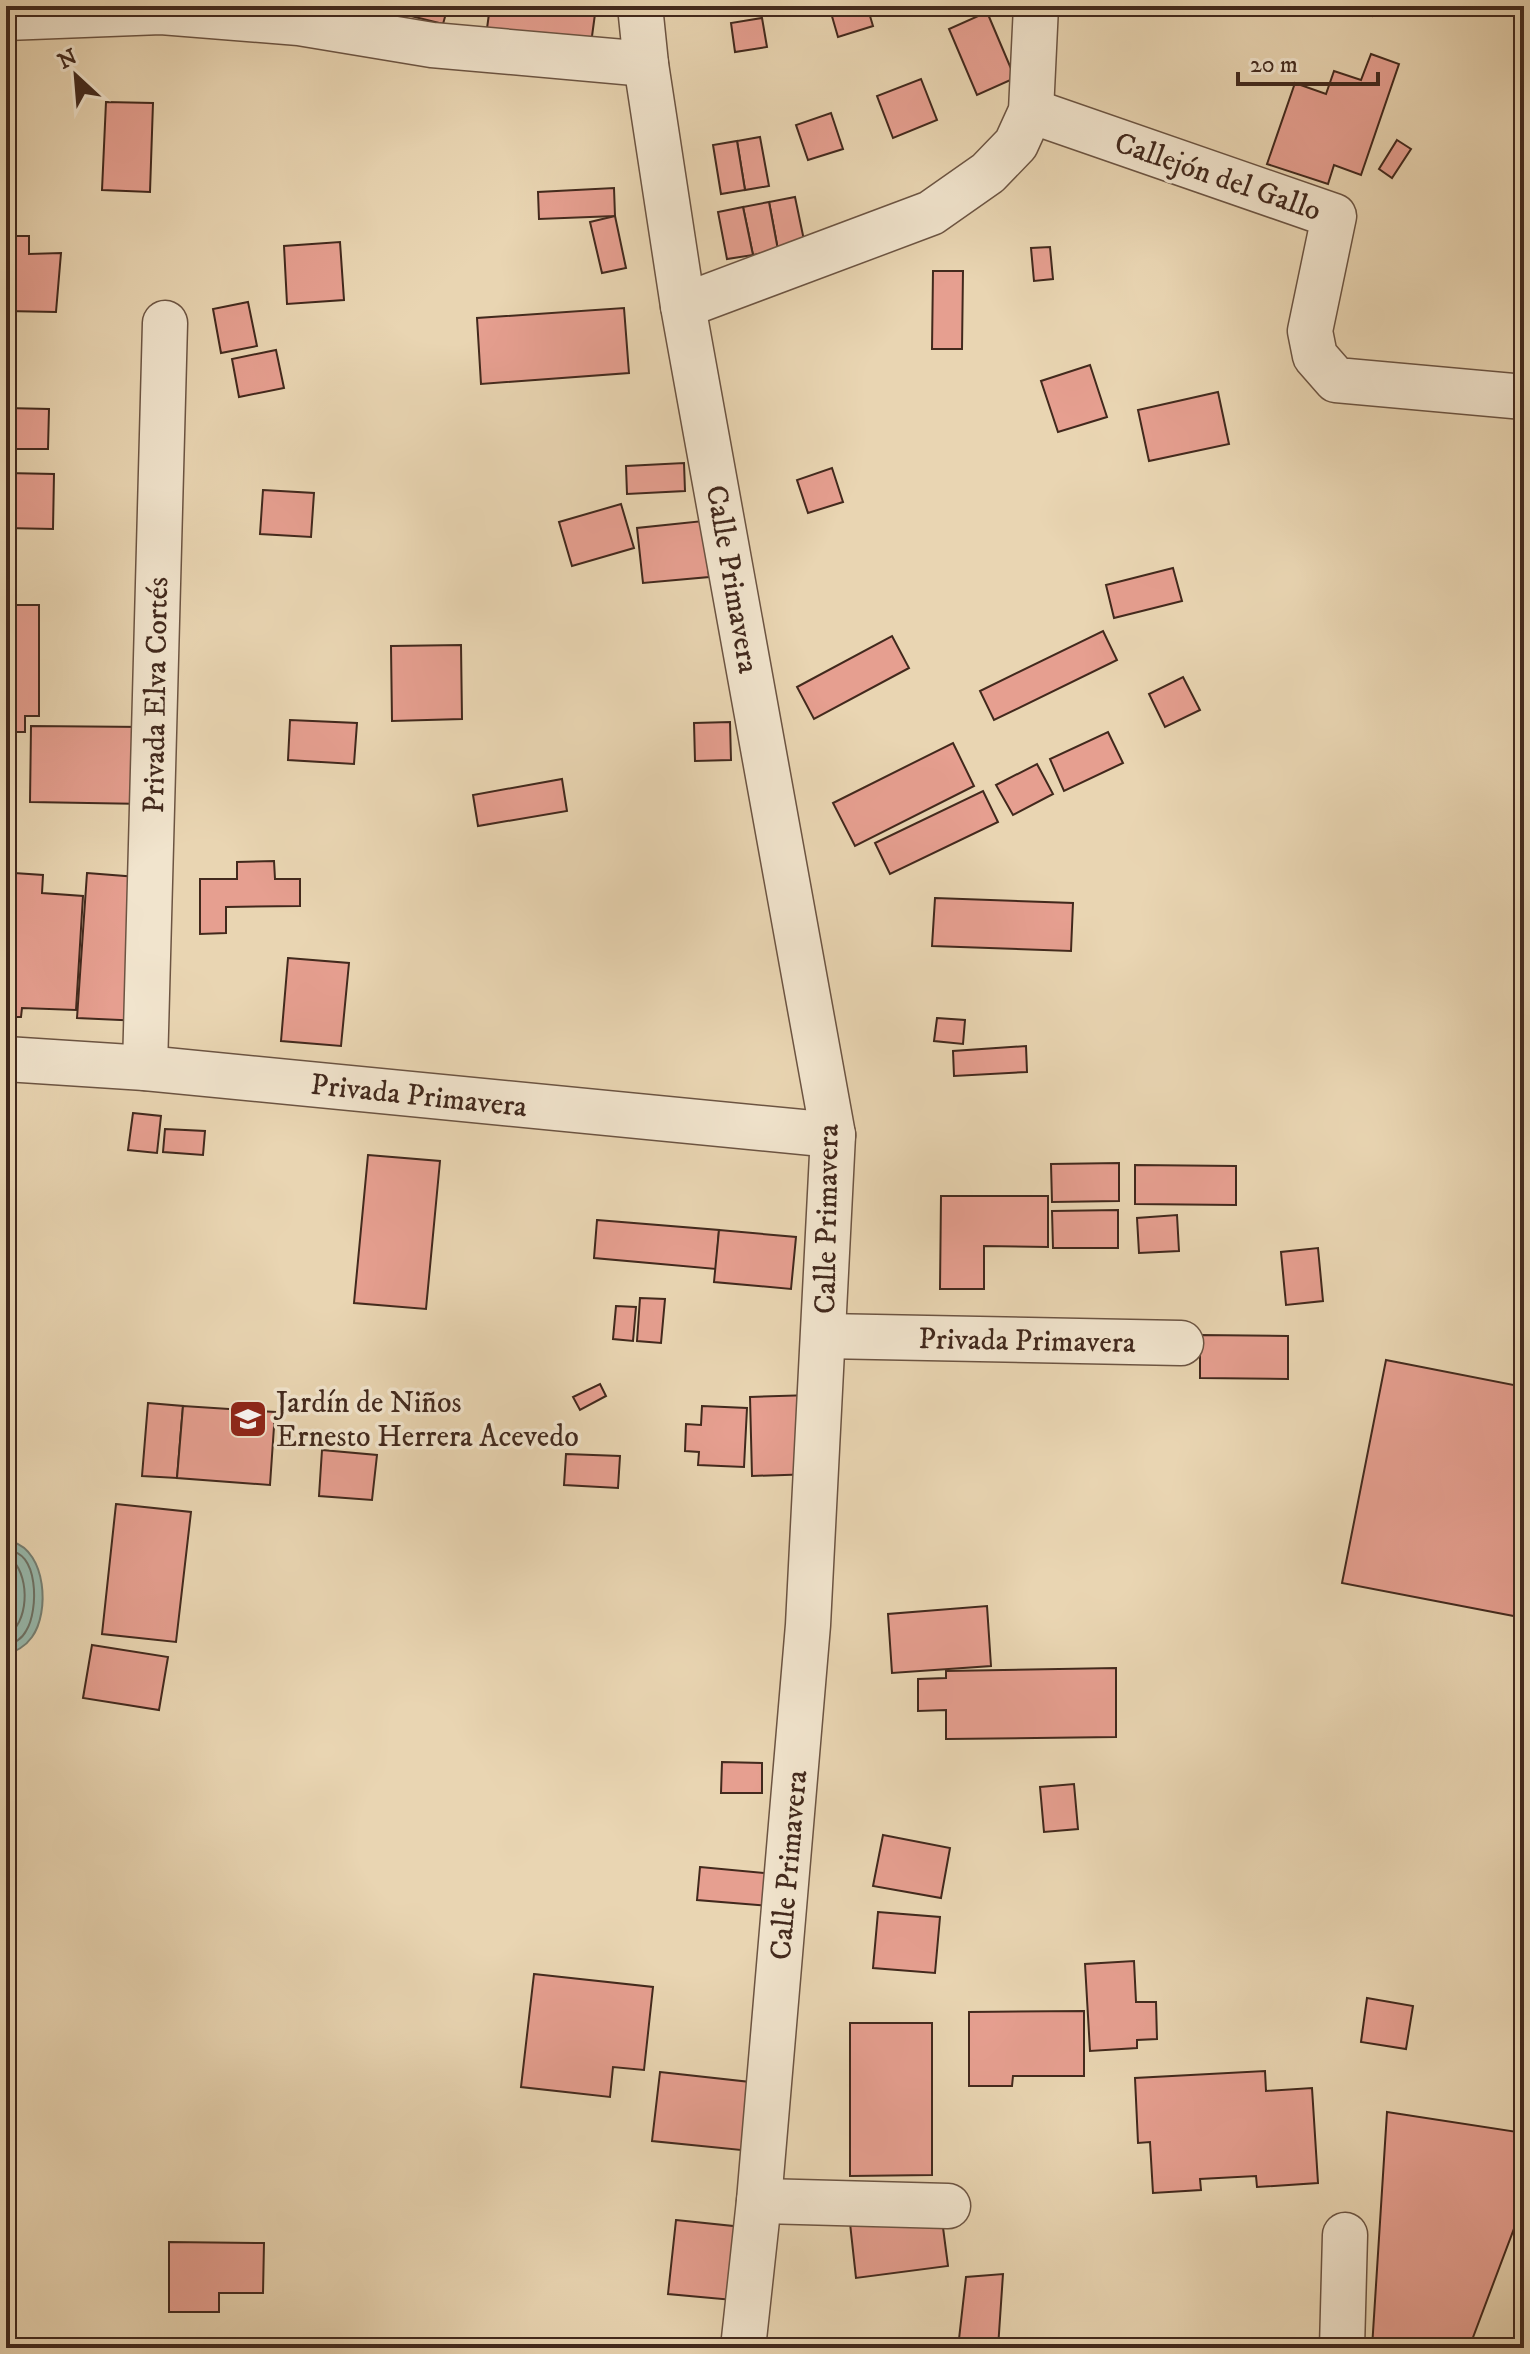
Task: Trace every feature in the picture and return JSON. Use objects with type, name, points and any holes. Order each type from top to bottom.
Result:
[{"type":"street","name":"Calle Primavera","points":[[640,6],[683,306],[833,1135],[808,1625],[759,2201],[743,2348]]},
{"type":"street","points":[[683,306],[931,213],[988,173],[1016,144],[1031,111],[1036,6]]},
{"type":"street","points":[[6,18],[161,12],[299,23],[432,45],[646,64]]},
{"type":"street","name":"Callejón del Gallo","points":[[1031,111],[1334,216],[1310,331],[1315,356],[1336,380],[1524,397]]},
{"type":"street","name":"Privada Elva Cortés","points":[[145,1068],[165,323]]},
{"type":"street","name":"Privada Primavera","points":[[6,1059],[145,1068],[833,1135]]},
{"type":"street","name":"Privada Primavera","points":[[824,1336],[1181,1343]]},
{"type":"street","points":[[759,2201],[948,2206]]},
{"type":"street","points":[[1342,2348],[1345,2235]]},
{"type":"water","points":[[13,1542],[24,1548],[32,1558],[42,1584],[43,1599],[38,1626],[32,1637],[6,1655],[6,1544]]},
{"type":"building","points":[[371,6],[448,6],[443,24]]},
{"type":"building","points":[[490,6],[539,6],[595,14],[590,51],[486,36]]},
{"type":"building","points":[[829,6],[867,6],[873,26],[838,37]]},
{"type":"building","points":[[1344,6],[1376,6],[1372,16]]},
{"type":"building","points":[[987,12],[1015,78],[977,95],[949,29]]},
{"type":"building","points":[[762,18],[767,47],[735,52],[731,23]]},
{"type":"building","points":[[1371,54],[1399,64],[1361,175],[1334,165],[1328,184],[1267,164],[1295,83],[1326,94],[1334,71],[1361,80]]},
{"type":"building","points":[[921,79],[937,120],[893,138],[877,96]]},
{"type":"building","points":[[106,102],[153,103],[150,192],[102,190]]},
{"type":"building","points":[[831,113],[843,149],[808,160],[796,125]]},
{"type":"building","points":[[760,137],[769,186],[745,190],[737,141]]},
{"type":"building","points":[[1397,140],[1411,149],[1392,178],[1379,169]]},
{"type":"building","points":[[737,141],[745,190],[721,194],[713,145]]},
{"type":"building","points":[[614,188],[615,216],[539,219],[538,192]]},
{"type":"building","points":[[795,197],[805,245],[778,250],[769,202]]},
{"type":"building","points":[[769,202],[778,250],[753,255],[743,207]]},
{"type":"building","points":[[743,207],[753,255],[727,259],[718,212]]},
{"type":"building","points":[[615,216],[626,268],[602,273],[590,222]]},
{"type":"building","points":[[6,236],[29,236],[29,254],[61,253],[56,312],[6,311]]},
{"type":"building","points":[[340,242],[344,300],[287,304],[284,246]]},
{"type":"building","points":[[1050,247],[1053,279],[1034,281],[1031,248]]},
{"type":"building","points":[[933,271],[963,271],[962,349],[932,349]]},
{"type":"building","points":[[248,302],[257,346],[221,353],[213,309]]},
{"type":"building","points":[[624,308],[629,373],[481,384],[477,318]]},
{"type":"building","points":[[276,350],[284,388],[239,397],[232,359]]},
{"type":"building","points":[[1090,365],[1107,417],[1058,432],[1041,381]]},
{"type":"building","points":[[1218,392],[1229,444],[1149,461],[1138,410]]},
{"type":"building","points":[[6,408],[49,409],[48,449],[6,449]]},
{"type":"building","points":[[684,463],[685,491],[627,494],[626,466]]},
{"type":"building","points":[[832,468],[843,502],[808,513],[797,480]]},
{"type":"building","points":[[6,473],[54,474],[53,529],[6,528]]},
{"type":"building","points":[[263,490],[314,493],[311,537],[260,534]]},
{"type":"building","points":[[621,504],[634,548],[572,566],[559,522]]},
{"type":"building","points":[[703,521],[709,577],[643,583],[637,528]]},
{"type":"building","points":[[1173,568],[1182,601],[1114,618],[1106,585]]},
{"type":"building","points":[[6,605],[39,605],[39,716],[25,716],[25,732],[6,732]]},
{"type":"building","points":[[1103,631],[1117,660],[994,720],[980,691]]},
{"type":"building","points":[[892,636],[909,668],[814,719],[797,687]]},
{"type":"building","points":[[461,645],[462,719],[392,721],[391,646]]},
{"type":"building","points":[[1183,677],[1200,710],[1165,727],[1149,694]]},
{"type":"building","points":[[290,720],[357,723],[354,764],[288,760]]},
{"type":"building","points":[[730,722],[731,760],[695,761],[694,723]]},
{"type":"building","points":[[31,726],[146,727],[146,804],[30,802]]},
{"type":"building","points":[[1108,732],[1123,763],[1064,791],[1050,759]]},
{"type":"building","points":[[953,743],[974,786],[855,846],[833,803]]},
{"type":"building","points":[[1037,764],[1053,794],[1013,815],[996,785]]},
{"type":"building","points":[[562,779],[567,811],[478,826],[473,795]]},
{"type":"building","points":[[983,791],[998,822],[890,874],[875,843]]},
{"type":"building","points":[[274,861],[275,879],[300,879],[300,906],[226,907],[226,933],[200,934],[200,879],[237,879],[237,862]]},
{"type":"building","points":[[14,873],[43,875],[42,893],[83,896],[76,1010],[22,1008],[21,1017],[6,1017],[6,891],[13,892]]},
{"type":"building","points":[[87,873],[150,878],[142,1021],[77,1018]]},
{"type":"building","points":[[935,898],[1073,903],[1071,951],[932,946]]},
{"type":"building","points":[[288,958],[349,963],[341,1046],[281,1041]]},
{"type":"building","points":[[937,1018],[965,1020],[963,1044],[934,1041]]},
{"type":"building","points":[[1026,1046],[1027,1072],[954,1076],[953,1051]]},
{"type":"building","points":[[133,1113],[161,1116],[157,1153],[128,1150]]},
{"type":"building","points":[[165,1129],[205,1131],[203,1155],[163,1152]]},
{"type":"building","points":[[368,1155],[440,1161],[426,1309],[354,1303]]},
{"type":"building","points":[[1119,1163],[1119,1201],[1052,1202],[1051,1164]]},
{"type":"building","points":[[1135,1165],[1236,1166],[1236,1205],[1135,1204]]},
{"type":"building","points":[[941,1196],[1048,1196],[1048,1247],[984,1246],[984,1289],[940,1289]]},
{"type":"building","points":[[1118,1210],[1118,1248],[1053,1248],[1052,1211]]},
{"type":"building","points":[[1177,1215],[1179,1251],[1139,1253],[1137,1218]]},
{"type":"building","points":[[597,1220],[719,1230],[716,1269],[594,1258]]},
{"type":"building","points":[[719,1230],[796,1237],[791,1289],[714,1282]]},
{"type":"building","points":[[1318,1248],[1323,1301],[1286,1305],[1281,1252]]},
{"type":"building","points":[[640,1298],[665,1299],[661,1343],[637,1341]]},
{"type":"building","points":[[616,1306],[636,1307],[633,1341],[613,1339]]},
{"type":"building","points":[[1200,1335],[1288,1336],[1288,1379],[1200,1378]]},
{"type":"building","points":[[1386,1360],[1524,1387],[1524,1618],[1342,1583]]},
{"type":"building","points":[[600,1384],[606,1396],[580,1410],[573,1397]]},
{"type":"building","points":[[812,1395],[814,1474],[752,1476],[750,1397]]},
{"type":"building","points":[[148,1403],[183,1406],[177,1478],[142,1476]]},
{"type":"building","points":[[183,1406],[275,1412],[270,1485],[177,1478]]},
{"type":"building","points":[[702,1406],[747,1408],[744,1467],[698,1465],[699,1452],[685,1451],[686,1424],[701,1425]]},
{"type":"building","points":[[322,1450],[377,1455],[372,1500],[319,1496]]},
{"type":"building","points":[[566,1454],[620,1456],[618,1488],[564,1485]]},
{"type":"building","points":[[116,1504],[191,1512],[176,1642],[102,1634]]},
{"type":"building","points":[[987,1606],[991,1666],[892,1673],[888,1614]]},
{"type":"building","points":[[92,1645],[168,1657],[159,1710],[83,1698]]},
{"type":"building","points":[[1116,1668],[1116,1737],[946,1739],[946,1710],[918,1711],[918,1679],[946,1678],[946,1671]]},
{"type":"building","points":[[722,1762],[762,1763],[762,1793],[721,1793]]},
{"type":"building","points":[[1074,1784],[1078,1829],[1044,1832],[1040,1787]]},
{"type":"building","points":[[883,1835],[950,1848],[941,1898],[873,1886]]},
{"type":"building","points":[[700,1867],[787,1875],[784,1907],[697,1900]]},
{"type":"building","points":[[878,1912],[940,1917],[935,1973],[873,1968]]},
{"type":"building","points":[[1134,1961],[1136,2002],[1156,2002],[1157,2039],[1137,2040],[1137,2048],[1090,2051],[1085,1964]]},
{"type":"building","points":[[534,1974],[653,1987],[644,2070],[613,2067],[610,2097],[521,2087]]},
{"type":"building","points":[[1367,1998],[1413,2006],[1406,2049],[1361,2042]]},
{"type":"building","points":[[1084,2011],[1084,2076],[1013,2076],[1012,2086],[969,2086],[969,2012]]},
{"type":"building","points":[[850,2023],[932,2023],[932,2175],[850,2176]]},
{"type":"building","points":[[1265,2071],[1266,2091],[1312,2088],[1318,2183],[1257,2187],[1256,2176],[1200,2179],[1201,2190],[1153,2193],[1150,2142],[1138,2143],[1135,2078]]},
{"type":"building","points":[[660,2072],[759,2083],[751,2151],[652,2141]]},
{"type":"building","points":[[1387,2112],[1524,2133],[1524,2202],[1469,2348],[1372,2348]]},
{"type":"building","points":[[941,2212],[948,2266],[856,2278],[850,2223]]},
{"type":"building","points":[[676,2220],[752,2228],[744,2301],[668,2294]]},
{"type":"building","points":[[169,2242],[264,2243],[263,2293],[219,2293],[219,2312],[169,2312]]},
{"type":"building","points":[[1003,2274],[998,2348],[958,2348],[966,2277]]},
{"type":"place","name":"Jardín de Niños Ernesto Herrera Acevedo","points":[[248,1419]]}]
